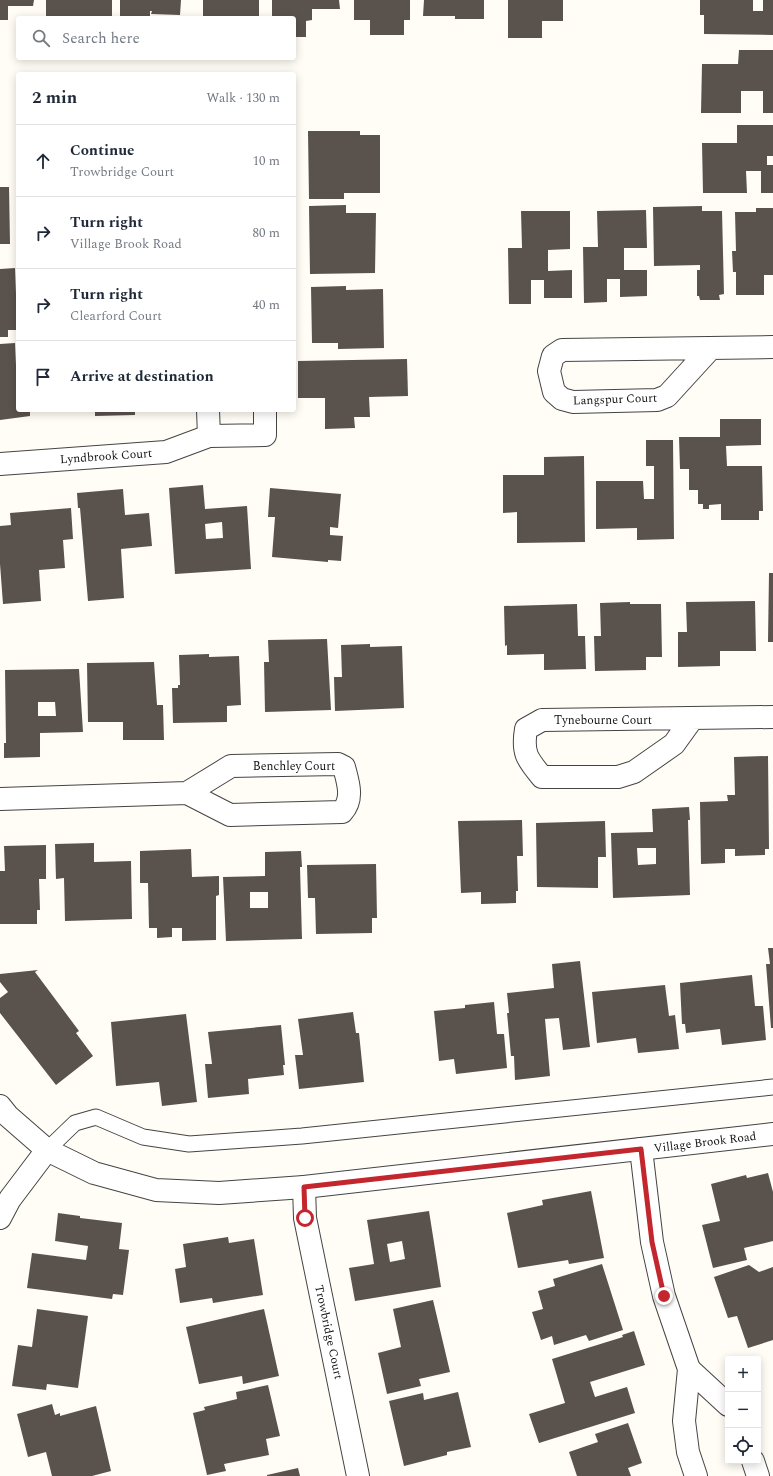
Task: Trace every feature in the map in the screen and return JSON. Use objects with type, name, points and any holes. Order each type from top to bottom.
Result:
[{"type":"street","name":"Langspur Court","points":[[710,349],[667,396],[657,400],[574,402],[562,399],[554,392],[548,372],[553,356],[562,350],[773,347]]},
{"type":"street","points":[[208,412],[209,436]]},
{"type":"street","name":"Lyndbrook Court","points":[[0,464],[166,452],[209,436],[265,435],[265,412]]},
{"type":"street","name":"Tynebourne Court","points":[[692,719],[674,744],[634,772],[618,777],[542,777],[528,760],[524,745],[526,729],[542,720],[773,717]]},
{"type":"street","name":"Benchley Court","points":[[0,799],[187,793],[230,815],[342,812],[347,806],[350,788],[344,767],[338,764],[231,766],[187,793]]},
{"type":"street","name":"Village Brook Road","points":[[0,1106],[8,1116],[47,1150],[94,1173],[156,1190],[219,1193],[304,1187],[773,1134]]},
{"type":"street","points":[[641,1149],[652,1242],[657,1266],[664,1296],[689,1369],[684,1421],[688,1452],[696,1476]]},
{"type":"street","points":[[0,1218],[10,1199],[47,1150]]},
{"type":"street","name":"Trowbridge Court","points":[[304,1187],[305,1218],[358,1476]]},
{"type":"street","points":[[689,1369],[725,1402]]},
{"type":"street","points":[[754,1464],[758,1476]]},
{"type":"lane","points":[[47,1150],[75,1123],[96,1117],[143,1137],[189,1144],[302,1136],[773,1087]]},
{"type":"building","points":[[0,0],[34,0],[33,6],[8,6],[8,20],[0,20]]},
{"type":"building","points":[[46,0],[112,0],[112,16],[46,16]]},
{"type":"building","points":[[120,0],[181,0],[180,15],[151,14],[152,11],[150,11],[150,16],[120,16]]},
{"type":"building","points":[[203,0],[259,0],[259,16],[203,16]]},
{"type":"building","points":[[272,0],[339,0],[340,9],[312,9],[312,20],[306,21],[306,37],[296,37],[296,16],[272,16]]},
{"type":"building","points":[[354,0],[410,0],[410,20],[404,20],[404,35],[370,35],[370,20],[354,20]]},
{"type":"building","points":[[424,0],[484,0],[484,19],[455,19],[455,16],[423,16]]},
{"type":"building","points":[[508,0],[563,0],[563,21],[542,21],[542,38],[508,38]]},
{"type":"building","points":[[700,0],[753,0],[753,11],[763,11],[763,0],[773,0],[773,35],[704,34],[704,15],[700,15]]},
{"type":"building","points":[[739,50],[773,50],[773,113],[763,113],[763,91],[741,91],[741,113],[701,113],[702,64],[738,64]]},
{"type":"building","points":[[737,125],[773,125],[773,156],[767,156],[767,165],[773,165],[773,193],[761,193],[761,171],[746,171],[747,193],[703,193],[702,143],[737,143]]},
{"type":"building","points":[[308,131],[360,131],[360,135],[380,135],[380,193],[344,193],[344,199],[309,199]]},
{"type":"building","points":[[0,187],[9,187],[10,244],[0,244]]},
{"type":"building","points":[[346,205],[346,213],[376,213],[375,273],[310,274],[309,206]]},
{"type":"building","points":[[702,206],[702,211],[722,211],[724,294],[719,295],[720,300],[700,300],[699,296],[697,296],[697,270],[700,270],[700,265],[654,266],[653,207]]},
{"type":"building","points":[[756,208],[773,208],[773,275],[764,275],[764,295],[736,295],[736,272],[733,272],[732,251],[736,251],[735,212],[756,212]]},
{"type":"building","points":[[646,210],[647,248],[624,248],[624,270],[647,270],[647,296],[620,297],[620,279],[607,279],[607,302],[584,303],[583,247],[598,247],[597,211]]},
{"type":"building","points":[[521,211],[570,211],[570,249],[548,250],[548,271],[572,270],[572,298],[544,298],[544,280],[531,280],[531,304],[509,304],[508,248],[522,248]]},
{"type":"building","points":[[15,268],[16,330],[8,330],[8,337],[0,337],[0,269]]},
{"type":"building","points":[[346,286],[346,290],[383,289],[384,348],[338,349],[338,343],[312,343],[311,287]]},
{"type":"building","points":[[15,343],[16,412],[30,412],[30,416],[0,420],[0,344]]},
{"type":"building","points":[[407,359],[408,396],[369,397],[370,417],[354,417],[355,428],[325,429],[325,398],[298,398],[298,361]]},
{"type":"building","points":[[95,412],[135,412],[135,415],[95,416]]},
{"type":"building","points":[[720,419],[761,419],[761,445],[726,446],[727,466],[762,466],[763,511],[759,511],[759,520],[721,520],[721,504],[709,505],[709,509],[703,509],[703,504],[698,504],[698,490],[689,490],[689,469],[680,469],[679,437],[720,437]]},
{"type":"building","points":[[646,440],[673,440],[674,539],[637,540],[637,528],[596,529],[596,481],[643,481],[644,499],[654,499],[654,466],[646,466]]},
{"type":"building","points":[[584,456],[585,542],[517,543],[517,512],[503,513],[503,475],[544,475],[544,457]]},
{"type":"building","points":[[203,485],[205,509],[247,506],[251,569],[175,574],[169,488]],"holes":[[[222,522],[223,538],[206,539],[205,524]]]},
{"type":"building","points":[[270,488],[341,494],[338,528],[330,527],[330,535],[343,536],[341,561],[328,560],[328,562],[272,557],[275,517],[268,517]]},
{"type":"building","points":[[123,489],[125,515],[149,513],[152,546],[121,549],[124,598],[88,601],[80,508],[78,508],[77,493]]},
{"type":"building","points":[[71,508],[73,539],[63,540],[65,568],[39,570],[41,601],[3,604],[0,564],[0,526],[11,525],[10,513]]},
{"type":"building","points":[[769,573],[773,573],[773,642],[768,642]]},
{"type":"building","points":[[755,601],[756,651],[720,651],[720,666],[678,667],[678,632],[687,632],[686,602]]},
{"type":"building","points":[[630,602],[630,604],[661,604],[662,657],[646,657],[646,670],[595,671],[594,636],[601,636],[600,603]]},
{"type":"building","points":[[577,604],[578,636],[585,636],[586,669],[544,670],[544,654],[507,655],[507,645],[505,646],[504,606]]},
{"type":"building","points":[[327,639],[331,710],[265,712],[264,662],[269,662],[268,640]]},
{"type":"building","points":[[370,644],[370,647],[402,646],[404,708],[335,711],[334,677],[342,677],[341,645]]},
{"type":"building","points":[[209,654],[209,657],[239,656],[241,705],[227,706],[227,722],[173,723],[172,688],[178,688],[178,685],[180,685],[179,655]]},
{"type":"building","points":[[154,662],[157,705],[163,705],[164,740],[123,740],[123,722],[88,722],[87,663]]},
{"type":"building","points":[[79,669],[83,732],[40,733],[40,757],[4,758],[4,743],[6,743],[5,670]],"holes":[[[38,702],[55,702],[56,716],[38,716]]]},
{"type":"building","points":[[768,756],[769,849],[765,849],[765,855],[735,856],[735,849],[725,849],[725,863],[701,864],[700,802],[728,801],[727,795],[735,795],[734,757]]},
{"type":"building","points":[[689,807],[690,895],[613,898],[611,833],[653,832],[652,809]],"holes":[[[637,848],[656,848],[656,864],[638,865]]]},
{"type":"building","points":[[522,820],[523,856],[517,856],[518,891],[516,891],[516,903],[481,904],[481,892],[461,893],[458,821]]},
{"type":"building","points":[[605,821],[606,857],[598,857],[598,888],[537,887],[536,823]]},
{"type":"building","points":[[94,843],[94,862],[131,861],[132,919],[65,921],[64,878],[56,879],[55,844]]},
{"type":"building","points":[[46,845],[46,879],[39,879],[40,910],[37,910],[37,924],[0,924],[0,871],[5,871],[4,846]]},
{"type":"building","points":[[191,849],[192,877],[219,876],[219,895],[216,896],[216,940],[182,941],[182,928],[172,928],[172,937],[157,938],[157,928],[149,928],[148,883],[140,883],[140,851]]},
{"type":"building","points":[[301,851],[302,939],[226,941],[223,877],[265,876],[265,852]],"holes":[[[250,892],[268,892],[268,908],[250,908]]]},
{"type":"building","points":[[376,864],[377,918],[372,918],[372,933],[316,934],[315,898],[308,898],[307,865]]},
{"type":"building","points":[[768,948],[773,948],[773,1028],[771,1028],[766,964],[770,964]]},
{"type":"building","points":[[580,961],[590,1047],[563,1050],[559,1018],[545,1019],[550,1076],[515,1080],[514,1056],[511,1056],[507,1013],[509,1013],[507,993],[554,988],[552,964]]},
{"type":"building","points":[[38,970],[35,972],[79,1031],[76,1033],[93,1056],[56,1085],[0,1013],[0,998],[8,992],[0,982],[0,974]]},
{"type":"building","points":[[752,975],[755,1006],[763,1006],[766,1040],[722,1045],[720,1029],[686,1033],[685,1024],[682,1024],[680,983]]},
{"type":"building","points":[[665,985],[669,1016],[675,1015],[679,1049],[638,1053],[636,1038],[597,1043],[592,992]]},
{"type":"building","points":[[494,1002],[497,1034],[504,1034],[507,1068],[456,1074],[454,1059],[439,1061],[434,1011],[465,1008],[465,1005]]},
{"type":"building","points":[[353,1012],[356,1033],[359,1033],[364,1082],[299,1089],[295,1055],[303,1055],[298,1019]]},
{"type":"building","points":[[186,1014],[197,1102],[162,1106],[159,1082],[116,1086],[111,1022]]},
{"type":"building","points":[[281,1025],[285,1065],[283,1065],[284,1075],[248,1079],[249,1094],[208,1098],[205,1064],[212,1064],[208,1032]]},
{"type":"building","points":[[768,1173],[773,1192],[773,1241],[744,1248],[747,1260],[713,1268],[702,1225],[720,1221],[711,1184],[746,1175],[747,1178]]},
{"type":"building","points":[[591,1191],[604,1258],[569,1264],[568,1260],[518,1268],[507,1213],[543,1205],[542,1200]]},
{"type":"building","points":[[429,1211],[441,1287],[355,1301],[349,1268],[374,1264],[367,1220]],"holes":[[[402,1241],[405,1259],[390,1262],[387,1244]]]},
{"type":"building","points":[[58,1213],[80,1216],[80,1218],[122,1223],[119,1249],[129,1250],[123,1295],[113,1294],[112,1299],[27,1288],[32,1253],[86,1260],[88,1246],[55,1241]]},
{"type":"building","points":[[228,1237],[229,1243],[254,1239],[263,1295],[213,1303],[212,1298],[180,1303],[175,1269],[186,1267],[183,1244]]},
{"type":"building","points":[[602,1264],[623,1330],[589,1341],[586,1335],[554,1345],[552,1336],[541,1340],[532,1312],[543,1309],[538,1291],[555,1286],[553,1279]]},
{"type":"building","points":[[749,1265],[759,1272],[773,1267],[773,1340],[748,1348],[737,1316],[728,1318],[714,1277]]},
{"type":"building","points":[[433,1300],[450,1372],[419,1379],[421,1386],[387,1394],[378,1353],[401,1347],[393,1309]]},
{"type":"building","points":[[37,1309],[88,1316],[78,1388],[47,1384],[46,1390],[12,1386],[18,1345],[32,1347]]},
{"type":"building","points":[[264,1309],[279,1376],[243,1384],[242,1376],[199,1384],[186,1327]]},
{"type":"building","points":[[634,1331],[645,1365],[590,1382],[595,1397],[627,1387],[635,1413],[539,1443],[529,1414],[565,1403],[552,1359],[623,1337],[622,1335]]},
{"type":"building","points":[[268,1385],[280,1436],[266,1439],[269,1455],[224,1464],[226,1471],[207,1475],[193,1413],[205,1410],[204,1407],[237,1399],[236,1392]]},
{"type":"building","points":[[458,1392],[471,1447],[447,1452],[447,1455],[404,1466],[389,1401],[423,1393],[424,1400]]},
{"type":"building","points":[[52,1404],[55,1415],[60,1413],[60,1416],[96,1406],[111,1471],[92,1476],[52,1476],[46,1452],[28,1457],[17,1414]]},
{"type":"building","points":[[628,1423],[642,1463],[628,1468],[631,1476],[577,1476],[569,1452],[598,1442],[595,1434]]},
{"type":"building","points":[[298,1468],[300,1476],[267,1476],[267,1475]]},
{"type":"route","points":[[305,1218],[304,1187],[641,1149],[652,1242],[664,1296]]}]
